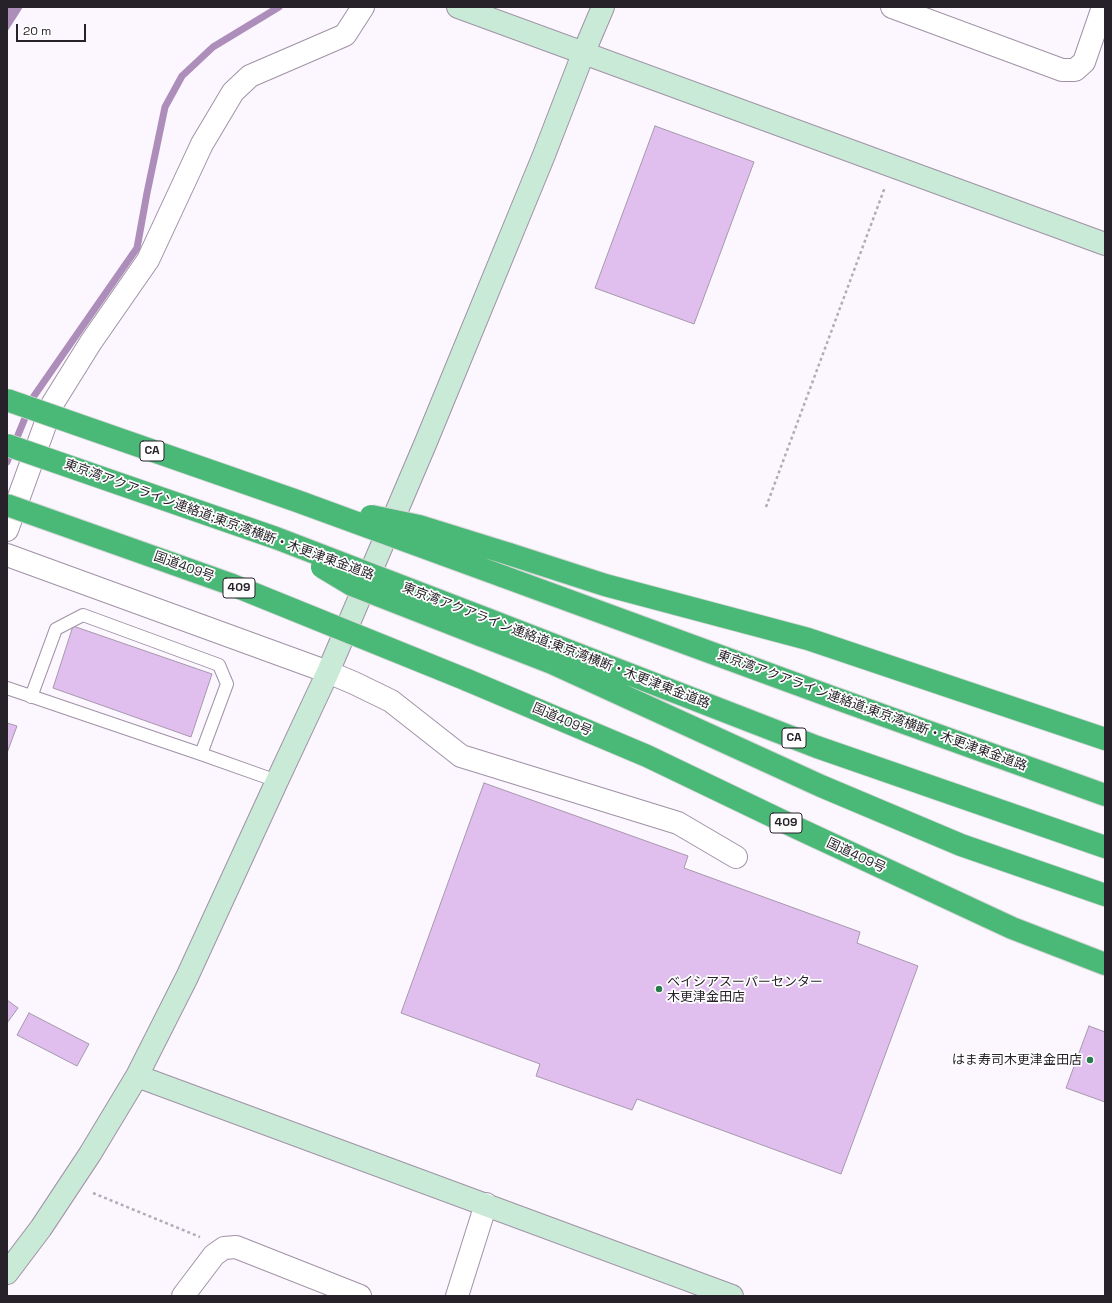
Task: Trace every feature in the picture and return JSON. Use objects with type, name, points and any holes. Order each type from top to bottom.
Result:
[{"type":"highway","name":"東京湾アクアライン連絡道;東京湾横断・木更津東金道路","points":[[7,400],[297,501],[1105,795]]},
{"type":"highway","name":"東京湾アクアライン連絡道;東京湾横断・木更津東金道路","points":[[7,445],[276,538],[483,627],[817,747],[1105,847]]},
{"type":"highway","points":[[297,501],[419,526],[605,585],[808,639],[1105,739]]},
{"type":"highway","name":"国道409号","points":[[7,505],[230,584],[467,680],[647,756],[1012,928],[1105,964]]},
{"type":"highway","points":[[483,627],[552,663],[821,786],[961,845],[1105,895]]},
{"type":"street","points":[[7,530],[53,403],[91,342],[148,260],[202,144],[233,92],[250,76],[345,35],[363,7]]},
{"type":"street","points":[[458,7],[1105,244]]},
{"type":"street","points":[[7,1273],[41,1228],[90,1154],[137,1076],[187,977],[328,672],[459,361],[544,155],[583,54],[604,7]]},
{"type":"street","points":[[892,7],[1062,70],[1075,70],[1084,62],[1104,7]]},
{"type":"street","points":[[7,555],[328,672],[391,701],[461,756],[678,823],[736,857]]},
{"type":"street","points":[[137,1076],[732,1296]]},
{"type":"street","points":[[457,1296],[486,1204]]},
{"type":"street","points":[[183,1296],[214,1255],[224,1248],[236,1247],[360,1296]]},
{"type":"lane","points":[[31,697],[56,629],[83,615],[219,665],[227,684],[201,754]]},
{"type":"lane","points":[[7,688],[277,781]]},
{"type":"path","points":[[766,508],[892,166]]},
{"type":"path","points":[[93,1193],[224,1248]]},
{"type":"shaded area","points":[[7,7],[23,7],[7,32]]},
{"type":"building","points":[[655,126],[754,162],[694,324],[595,288]]},
{"type":"building","points":[[73,626],[212,674],[191,737],[53,688]]},
{"type":"building","points":[[7,723],[17,726],[7,753]]},
{"type":"building","name":"ベイシアスーパーセンター 木更津金田店","points":[[484,783],[688,856],[684,868],[860,932],[857,943],[918,966],[841,1174],[637,1099],[632,1110],[536,1076],[540,1064],[401,1013]]},
{"type":"building","points":[[7,1000],[18,1008],[7,1023]]},
{"type":"building","points":[[29,1013],[89,1044],[77,1066],[17,1035]]},
{"type":"building","name":"はま寿司木更津金田店","points":[[1089,1026],[1105,1032],[1105,1102],[1066,1088]]},
{"type":"waterway","points":[[7,462],[34,396],[137,248],[165,107],[182,76],[213,47],[279,7]]},
{"type":"place","name":"ベイシアスーパーセンター 木更津金田店","points":[[659,989]]},
{"type":"place","name":"はま寿司木更津金田店","points":[[1090,1060]]}]
